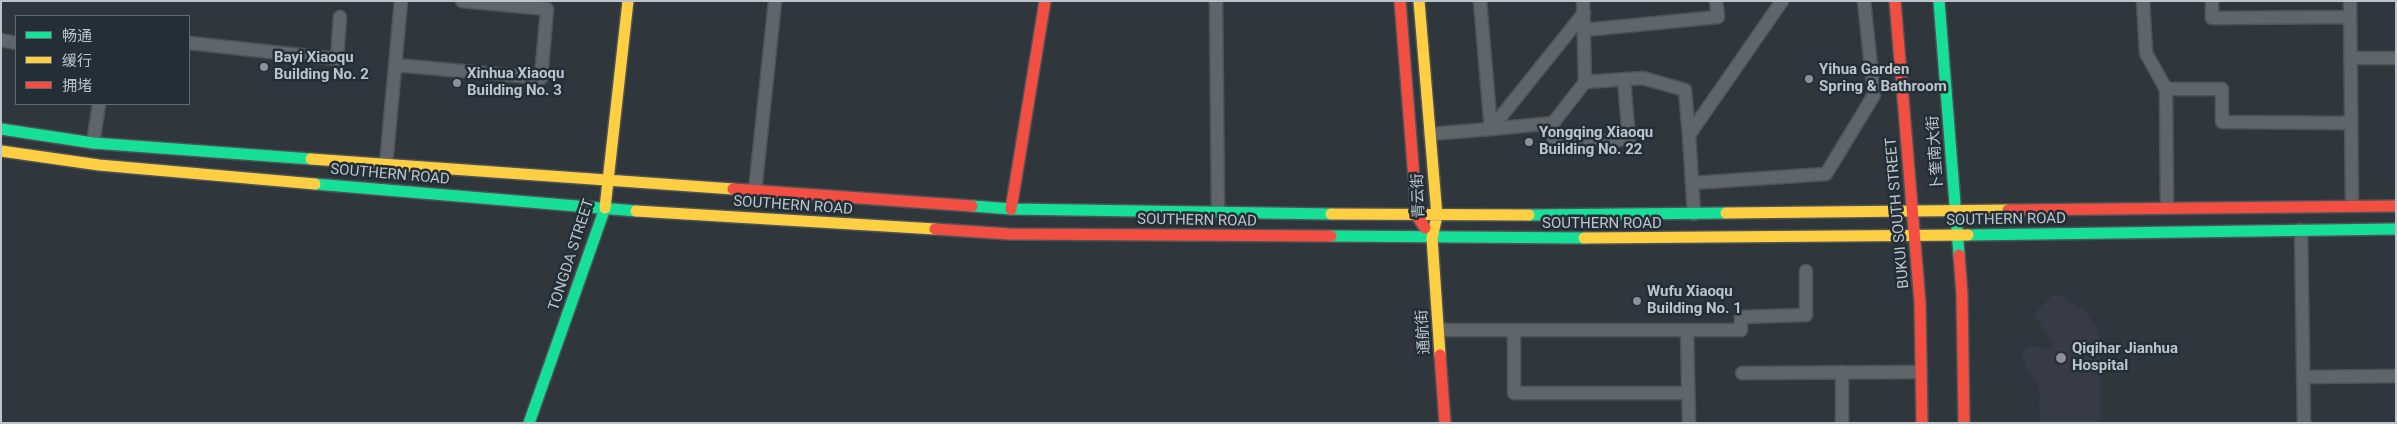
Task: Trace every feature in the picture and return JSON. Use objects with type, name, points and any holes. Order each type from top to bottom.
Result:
[{"type":"main road","name":"TONGDA STREET","points":[[530,423],[605,209],[628,1]]},
{"type":"main road","points":[[1011,209],[1044,1]]},
{"type":"main road","name":"青云街","points":[[1400,1],[1417,216],[1432,238]]},
{"type":"main road","name":"青云街","points":[[1419,1],[1437,216],[1432,238]]},
{"type":"main road","name":"BUKUI SOUTH STREET","points":[[1894,1],[1920,303],[1922,423]]},
{"type":"main road","name":"卜奎南大街","points":[[1939,1],[1962,294],[1964,423]]},
{"type":"main road","name":"SOUTHERN ROAD","points":[[1,129],[93,143],[1011,209],[1437,216],[2396,206]]},
{"type":"main road","name":"SOUTHERN ROAD","points":[[1,151],[99,165],[605,209],[1009,234],[1692,239],[2396,229]]},
{"type":"main road","name":"通航街","points":[[1432,238],[1445,423]]},
{"type":"street","points":[[386,165],[401,1]]},
{"type":"street","points":[[395,65],[541,78],[547,9],[462,1]]},
{"type":"street","points":[[755,191],[775,1]]},
{"type":"street","points":[[1216,1],[1218,212]]},
{"type":"street","points":[[1480,1],[1491,129]]},
{"type":"street","points":[[1584,30],[1718,18],[1716,1]]},
{"type":"street","points":[[1689,135],[1782,1]]},
{"type":"street","points":[[1692,183],[1826,174],[1874,95],[1864,1]]},
{"type":"street","points":[[2143,1],[2146,53],[2166,89],[2167,208]]},
{"type":"street","points":[[2212,1],[2212,18],[2350,17]]},
{"type":"street","points":[[2350,1],[2352,206]]},
{"type":"street","points":[[1491,129],[1583,7]]},
{"type":"street","points":[[1583,7],[1585,82],[1552,123],[1554,145],[1629,139],[1624,79]]},
{"type":"street","points":[[190,43],[337,59],[340,16]]},
{"type":"street","points":[[1,40],[15,43]]},
{"type":"street","points":[[2350,58],[2396,58]]},
{"type":"street","points":[[1585,82],[1643,78],[1685,90],[1694,214]]},
{"type":"street","points":[[2166,89],[2222,89],[2222,122],[2351,123]]},
{"type":"street","points":[[93,143],[99,105]]},
{"type":"street","points":[[1430,134],[1552,123]]},
{"type":"street","points":[[2301,230],[2304,423]]},
{"type":"street","points":[[1439,330],[1741,330],[1741,317],[1806,315],[1806,271]]},
{"type":"street","points":[[1514,330],[1514,393],[1688,393]]},
{"type":"street","points":[[1688,330],[1689,423]]},
{"type":"street","points":[[1842,372],[1842,423]]},
{"type":"street","points":[[1742,373],[1921,372]]},
{"type":"street","points":[[2303,376],[2396,376]]},
{"type":"shaded area","name":"Qiqihar Jianhua Hospital","points":[[2055,293],[2087,312],[2098,330],[2100,342],[2101,423],[2040,423],[2039,387],[2028,371],[2022,356],[2026,348],[2036,346],[2047,350],[2053,344],[2034,314]]},
{"type":"traffic: fast","points":[[1939,1],[1959,255]]},
{"type":"traffic: fast","points":[[1,129],[93,143],[311,159]]},
{"type":"traffic: fast","points":[[315,184],[636,211]]},
{"type":"traffic: fast","points":[[972,206],[1011,209],[1331,214]]},
{"type":"traffic: fast","points":[[529,423],[605,208]]},
{"type":"traffic: fast","points":[[1529,215],[1726,213]]},
{"type":"traffic: fast","points":[[1968,235],[2396,229]]},
{"type":"traffic: fast","points":[[1331,236],[1584,238]]},
{"type":"traffic: slow","points":[[605,208],[628,1]]},
{"type":"traffic: slow","points":[[1419,1],[1437,216],[1432,238],[1440,355]]},
{"type":"traffic: slow","points":[[1,151],[99,165],[315,184]]},
{"type":"traffic: slow","points":[[311,159],[733,189]]},
{"type":"traffic: slow","points":[[1726,213],[2008,210]]},
{"type":"traffic: slow","points":[[636,211],[935,229]]},
{"type":"traffic: slow","points":[[1331,214],[1529,215]]},
{"type":"traffic: slow","points":[[1584,238],[1968,235]]},
{"type":"traffic: jam","points":[[1011,209],[1045,1]]},
{"type":"traffic: jam","points":[[1400,1],[1417,216],[1425,228]]},
{"type":"traffic: jam","points":[[1895,1],[1920,303],[1922,423]]},
{"type":"traffic: jam","points":[[733,189],[972,206]]},
{"type":"traffic: jam","points":[[2008,210],[2396,206]]},
{"type":"traffic: jam","points":[[935,229],[1009,234],[1331,236]]},
{"type":"traffic: jam","points":[[1959,255],[1962,294],[1964,423]]},
{"type":"traffic: jam","points":[[1440,355],[1445,423]]},
{"type":"place","name":"Bayi Xiaoqu Building No. 2","points":[[264,67]]},
{"type":"place","name":"Yihua Garden Spring & Bathroom","points":[[1809,79]]},
{"type":"place","name":"Xinhua Xiaoqu Building No. 3","points":[[457,83]]},
{"type":"place","name":"Yongqing Xiaoqu Building No. 22","points":[[1529,142]]},
{"type":"place","name":"Wufu Xiaoqu Building No. 1","points":[[1637,301]]},
{"type":"place","name":"Qiqihar Jianhua Hospital","points":[[2061,358]]}]
